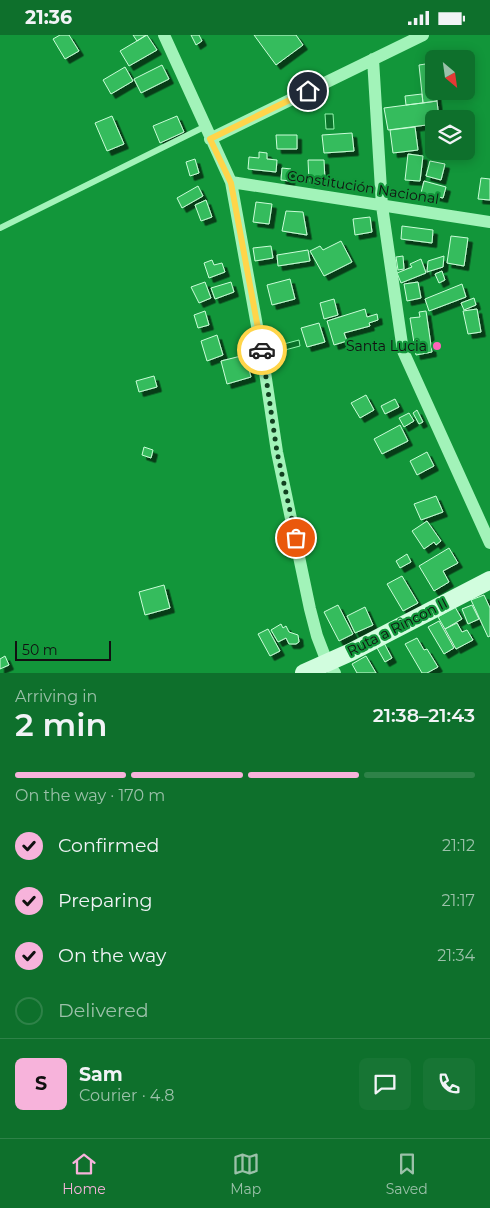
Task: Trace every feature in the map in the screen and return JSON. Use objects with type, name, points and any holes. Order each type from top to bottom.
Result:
[{"type":"street","points":[[164,35],[204,127],[231,183],[263,359],[277,452],[310,609],[317,636],[331,667]]},
{"type":"street","points":[[210,139],[423,35]]},
{"type":"street","points":[[373,59],[382,206],[403,351],[490,543]]},
{"type":"street","name":"Constitución Nacional","points":[[231,183],[490,222]]},
{"type":"street","name":"Ruta a Rincon II","points":[[304,673],[331,667],[490,580]]},
{"type":"lane","points":[[0,229],[204,127]]},
{"type":"shaded area","points":[[325,114],[333,114],[334,129],[326,129]]},
{"type":"shaded area","points":[[299,340],[300,346],[281,351],[280,345]]},
{"type":"building","points":[[60,35],[69,35],[79,51],[65,59],[53,39]]},
{"type":"building","points":[[133,35],[146,35],[137,41]]},
{"type":"building","points":[[147,35],[157,50],[129,66],[120,51]]},
{"type":"building","points":[[191,35],[199,35],[202,41],[196,45]]},
{"type":"building","points":[[254,35],[296,35],[303,45],[276,65]]},
{"type":"building","points":[[425,64],[425,100],[437,101],[423,103],[419,65]]},
{"type":"building","points":[[162,65],[169,79],[141,93],[134,79]]},
{"type":"building","points":[[125,67],[133,81],[111,94],[103,80]]},
{"type":"building","points":[[422,94],[423,103],[406,105],[405,96]]},
{"type":"building","points":[[437,101],[438,110],[425,110],[425,125],[388,130],[384,108]]},
{"type":"building","points":[[112,116],[124,144],[107,151],[95,123]]},
{"type":"building","points":[[177,116],[184,132],[160,143],[153,126]]},
{"type":"building","points":[[415,127],[418,150],[393,153],[390,130]]},
{"type":"building","points":[[352,133],[354,151],[324,153],[322,135]]},
{"type":"building","points":[[276,135],[297,135],[297,149],[277,149]]},
{"type":"building","points":[[259,152],[267,153],[267,159],[277,160],[276,172],[248,169],[249,157],[259,158]]},
{"type":"building","points":[[408,154],[423,156],[420,181],[405,180]]},
{"type":"building","points":[[195,159],[199,173],[190,176],[186,162]]},
{"type":"building","points":[[308,160],[324,160],[325,181],[309,181]]},
{"type":"building","points":[[430,161],[445,164],[441,180],[426,176]]},
{"type":"building","points":[[282,168],[291,169],[290,181],[281,180]]},
{"type":"building","points":[[481,178],[490,179],[490,200],[478,199]]},
{"type":"building","points":[[424,181],[446,187],[443,198],[421,193]]},
{"type":"building","points":[[198,186],[203,196],[182,208],[177,198]]},
{"type":"building","points":[[206,200],[212,217],[201,221],[195,205]]},
{"type":"building","points":[[256,202],[272,204],[269,224],[253,222]]},
{"type":"building","points":[[286,211],[303,212],[307,235],[282,231]]},
{"type":"building","points":[[370,217],[372,232],[355,235],[353,219]]},
{"type":"building","points":[[402,226],[433,230],[432,243],[401,239]]},
{"type":"building","points":[[451,236],[468,238],[464,266],[447,263]]},
{"type":"building","points":[[341,241],[352,262],[324,276],[310,251],[320,246],[323,250]]},
{"type":"building","points":[[271,246],[273,258],[255,261],[253,248]]},
{"type":"building","points":[[308,250],[310,261],[278,266],[277,255]]},
{"type":"building","points":[[403,256],[404,269],[398,270],[396,257]]},
{"type":"building","points":[[444,256],[443,267],[427,272],[428,261]]},
{"type":"building","points":[[421,259],[426,273],[401,283],[397,273],[412,267],[410,264]]},
{"type":"building","points":[[212,260],[214,265],[222,263],[225,272],[209,278],[204,263]]},
{"type":"building","points":[[442,271],[445,280],[439,283],[435,274]]},
{"type":"building","points":[[290,279],[295,299],[272,305],[267,285]]},
{"type":"building","points":[[205,282],[211,298],[199,303],[191,287]]},
{"type":"building","points":[[231,282],[234,292],[215,299],[211,288]]},
{"type":"building","points":[[418,282],[421,298],[407,301],[404,284]]},
{"type":"building","points":[[462,284],[466,297],[429,311],[425,299]]},
{"type":"building","points":[[474,298],[476,305],[464,310],[461,303]]},
{"type":"building","points":[[334,299],[338,315],[324,319],[320,303]]},
{"type":"building","points":[[365,309],[367,317],[377,314],[378,320],[369,323],[370,326],[344,333],[347,341],[334,345],[327,321]]},
{"type":"building","points":[[477,309],[481,332],[468,334],[463,311]]},
{"type":"building","points":[[205,311],[209,325],[198,328],[194,315]]},
{"type":"building","points":[[426,311],[432,352],[416,355],[410,318],[420,317],[419,312]]},
{"type":"building","points":[[319,323],[325,342],[307,347],[301,328]]},
{"type":"building","points":[[217,335],[223,355],[207,361],[201,341]]},
{"type":"building","points":[[245,355],[251,377],[227,384],[221,361]]},
{"type":"building","points":[[154,376],[157,387],[139,392],[136,381]]},
{"type":"building","points":[[366,395],[374,410],[360,418],[351,403]]},
{"type":"building","points":[[395,399],[399,407],[385,414],[381,406]]},
{"type":"building","points":[[417,410],[423,422],[419,424],[413,413]]},
{"type":"building","points":[[409,413],[414,421],[404,427],[399,418]]},
{"type":"building","points":[[400,425],[408,441],[382,454],[374,439]]},
{"type":"building","points":[[144,447],[153,450],[151,458],[142,455]]},
{"type":"building","points":[[427,452],[434,466],[417,475],[410,461]]},
{"type":"building","points":[[436,496],[443,512],[421,520],[414,504]]},
{"type":"building","points":[[427,521],[441,541],[436,545],[434,542],[424,549],[412,531]]},
{"type":"building","points":[[449,548],[458,563],[443,571],[449,582],[434,591],[419,566]]},
{"type":"building","points":[[407,554],[411,562],[400,568],[396,561]]},
{"type":"building","points":[[402,576],[418,603],[403,611],[387,584]]},
{"type":"building","points":[[164,585],[170,608],[145,615],[139,592]]},
{"type":"building","points":[[484,595],[490,608],[490,636],[488,637],[471,600]]},
{"type":"building","points":[[338,605],[353,634],[339,641],[324,612]]},
{"type":"building","points":[[472,605],[479,619],[468,624],[462,609]]},
{"type":"building","points":[[365,607],[373,625],[355,633],[347,616]]},
{"type":"building","points":[[455,607],[462,619],[445,629],[438,617]]},
{"type":"building","points":[[439,621],[454,648],[444,654],[428,627]]},
{"type":"building","points":[[457,623],[462,632],[467,630],[473,640],[456,649],[445,629]]},
{"type":"building","points":[[281,624],[283,628],[286,626],[289,632],[298,635],[299,642],[289,644],[286,638],[278,642],[271,630]]},
{"type":"building","points":[[268,629],[280,651],[270,656],[258,634]]},
{"type":"building","points":[[417,638],[424,650],[427,649],[438,667],[427,673],[422,673],[405,644]]},
{"type":"building","points":[[384,643],[392,658],[385,662],[377,648]]},
{"type":"building","points":[[5,656],[9,665],[0,669],[0,659]]},
{"type":"building","points":[[366,656],[376,673],[357,673],[352,664]]},
{"type":"way so far","points":[[262,350],[277,452],[296,538]]},
{"type":"place","name":"Santa Lucia","points":[[437,346]]},
{"type":"route","points":[[262,350],[231,183],[210,139],[308,91]]}]
